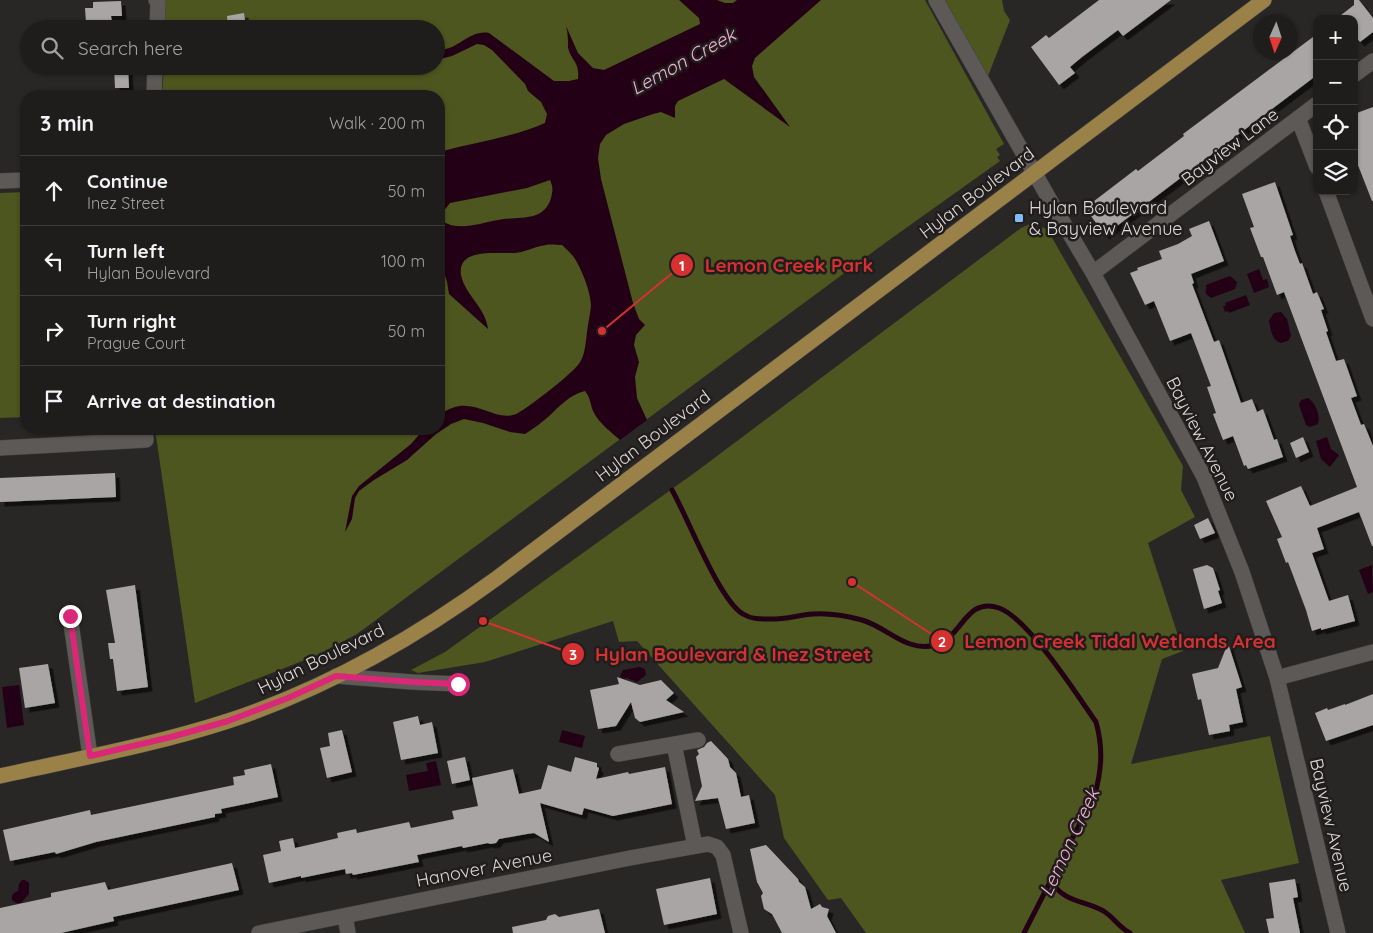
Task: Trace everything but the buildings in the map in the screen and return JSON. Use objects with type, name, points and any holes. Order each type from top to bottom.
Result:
[{"type":"main road","name":"Hylan Boulevard","points":[[0,776],[152,742],[228,721],[288,698],[336,676],[446,614],[1264,0]]},
{"type":"street","points":[[156,0],[158,2],[157,20]]},
{"type":"street","name":"Bayview Avenue","points":[[936,0],[1034,174],[1093,273],[1204,477],[1242,572],[1277,678],[1338,933]]},
{"type":"street","points":[[1358,72],[1373,61]]},
{"type":"street","points":[[154,90],[155,75]]},
{"type":"street","name":"Bayview Lane","points":[[1093,273],[1316,105]]},
{"type":"street","points":[[1298,118],[1313,157]]},
{"type":"street","points":[[0,182],[20,180]]},
{"type":"street","points":[[1327,195],[1373,319]]},
{"type":"street","points":[[0,448],[135,435]]},
{"type":"street","points":[[70,616],[90,756]]},
{"type":"street","points":[[1277,678],[1373,652]]},
{"type":"street","points":[[336,676],[458,684]]},
{"type":"street","points":[[618,754],[698,740]]},
{"type":"street","points":[[674,744],[695,846]]},
{"type":"street","name":"Hanover Avenue","points":[[259,933],[708,844],[717,847],[723,855],[741,933]]},
{"type":"street","points":[[345,916],[348,933]]},
{"type":"green space","points":[[164,0],[925,0],[1004,144],[996,149],[1000,155],[997,157],[1000,161],[885,243],[357,634],[315,656],[195,703],[156,435],[445,435],[445,90],[162,90],[163,75],[445,75],[445,20],[165,20]]},
{"type":"green space","points":[[945,0],[1002,0],[1004,11],[1010,20],[988,76]]},
{"type":"green space","points":[[20,192],[20,417],[0,418],[0,193]]},
{"type":"green space","points":[[1030,224],[1047,229],[1183,466],[1181,490],[1195,517],[1148,543],[1183,651],[1162,659],[1131,764],[1270,736],[1299,863],[1221,880],[1245,933],[866,933],[841,898],[828,900],[784,838],[775,795],[637,641],[619,642],[613,621],[485,662],[418,673],[411,670],[445,652],[697,471],[1021,228]]},
{"type":"water","points":[[679,0],[717,0],[733,3],[737,0],[821,0],[755,58],[752,66],[754,77],[790,127],[724,79],[678,101],[675,106],[675,118],[661,112],[624,124],[606,135],[600,144],[598,158],[601,179],[633,303],[639,319],[645,325],[636,335],[634,345],[639,362],[635,377],[637,398],[647,420],[620,440],[596,417],[585,391],[569,398],[525,434],[510,432],[464,419],[445,428],[445,412],[461,406],[500,415],[509,416],[518,413],[570,373],[583,356],[591,306],[586,282],[578,264],[562,245],[542,246],[517,253],[480,254],[465,260],[461,266],[463,282],[484,315],[488,329],[449,294],[445,276],[445,222],[455,226],[477,225],[536,215],[547,206],[551,198],[552,187],[550,180],[527,188],[450,203],[445,209],[445,151],[532,128],[545,123],[547,114],[541,102],[528,91],[525,84],[492,50],[484,45],[477,44],[445,58],[445,49],[479,33],[489,33],[554,81],[569,81],[578,79],[578,68],[569,51],[566,26],[578,53],[593,68],[604,70],[700,24],[699,18]]},
{"type":"water","points":[[1259,269],[1263,280],[1267,279],[1269,287],[1254,293],[1247,274]]},
{"type":"water","points":[[1230,276],[1237,282],[1235,289],[1211,298],[1206,294],[1206,285]]},
{"type":"water","points":[[1246,295],[1250,305],[1229,313],[1228,311],[1225,312],[1223,306],[1226,306],[1225,303]]},
{"type":"water","points":[[1281,312],[1287,319],[1291,336],[1288,341],[1281,343],[1274,338],[1269,321],[1274,313]]},
{"type":"water","points":[[1308,398],[1315,406],[1319,417],[1318,424],[1310,427],[1306,425],[1299,405],[1301,400]]},
{"type":"water","points":[[419,435],[435,435],[407,460],[359,491],[355,498],[352,519],[345,532],[352,496],[359,486],[411,444]]},
{"type":"water","points":[[1327,437],[1331,449],[1339,455],[1330,467],[1321,459],[1316,441]]},
{"type":"water","points":[[1372,565],[1373,592],[1368,594],[1359,570]]},
{"type":"water","points":[[640,667],[645,669],[646,675],[637,682],[627,678],[623,679],[620,676],[623,670]]},
{"type":"water","points":[[19,685],[24,725],[7,728],[2,687]]},
{"type":"water","points":[[562,730],[585,736],[582,748],[559,742]]},
{"type":"water","points":[[436,761],[441,785],[409,791],[406,775],[428,771],[426,763]]},
{"type":"water","points":[[22,880],[29,883],[29,894],[21,903],[16,903],[12,900],[12,896],[18,891]]},
{"type":"waterway","name":"Lemon Creek","points":[[672,490],[714,576],[734,606],[746,616],[774,619],[813,614],[844,616],[871,623],[897,638],[925,647],[944,641],[952,635],[971,613],[978,608],[988,606],[999,608],[1011,615],[1037,641],[1096,722],[1101,749],[1095,794],[1024,933]]},
{"type":"waterway","points":[[1051,881],[1069,898],[1105,912],[1130,933]]},
{"type":"place","name":"Hylan Boulevard & Bayview Avenue","points":[[1019,218]]},
{"type":"place","name":"Lemon Creek Park","points":[[602,331]]},
{"type":"place","name":"Lemon Creek Tidal Wetlands Area","points":[[852,582]]},
{"type":"place","name":"Hylan Boulevard & Inez Street","points":[[483,621]]},
{"type":"route","points":[[70,616],[90,756],[228,721],[288,698],[336,676],[458,684]]}]
